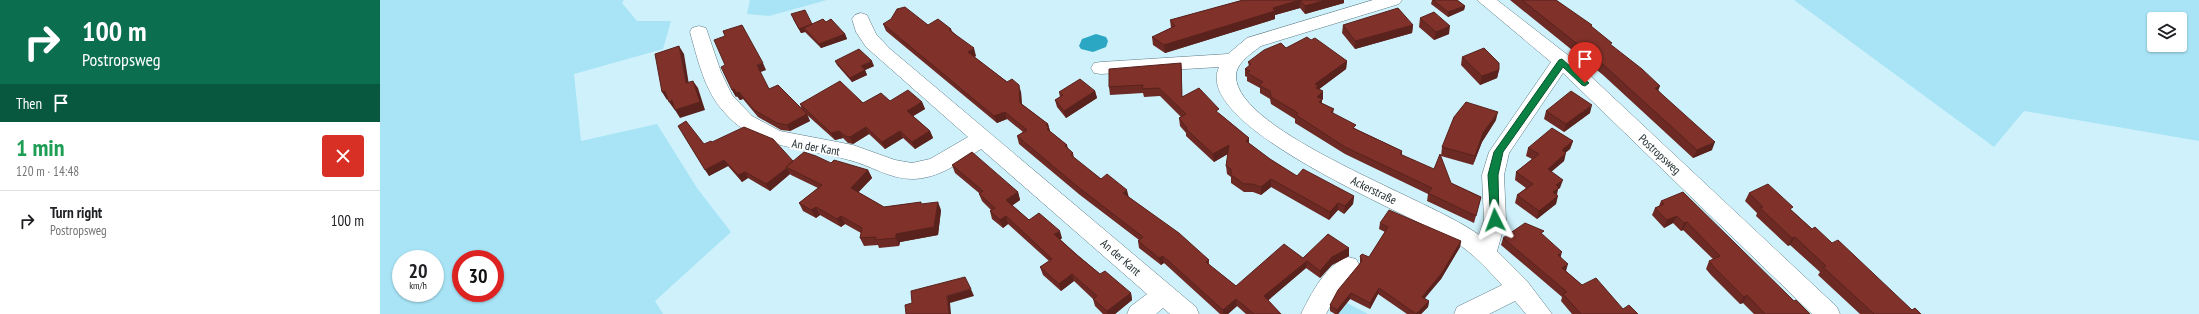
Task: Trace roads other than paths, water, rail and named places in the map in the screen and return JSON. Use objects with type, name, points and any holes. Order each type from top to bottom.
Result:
[{"type":"street","name":"Ackerstraße","points":[[1392,0],[1254,42],[1233,60],[1226,76],[1227,87],[1235,101],[1276,137],[1304,154],[1441,222],[1464,236],[1485,253],[1519,288],[1540,314]]},
{"type":"street","name":"Postropsweg","points":[[1486,0],[1562,62],[1828,314]]},
{"type":"street","name":"An der Kant","points":[[861,19],[863,28],[868,37],[892,61],[1187,314]]},
{"type":"street","name":"An der Kant","points":[[699,32],[714,77],[729,106],[760,130],[786,142],[853,153],[902,170],[920,170],[951,157],[982,138]]},
{"type":"street","points":[[1101,68],[1233,60]]},
{"type":"street","points":[[1485,253],[1495,220],[1493,175],[1499,152],[1562,62]]},
{"type":"street","points":[[1313,314],[1328,288],[1348,266]]},
{"type":"street","points":[[1466,314],[1519,288]]},
{"type":"street","points":[[1139,314],[1163,294]]}]
